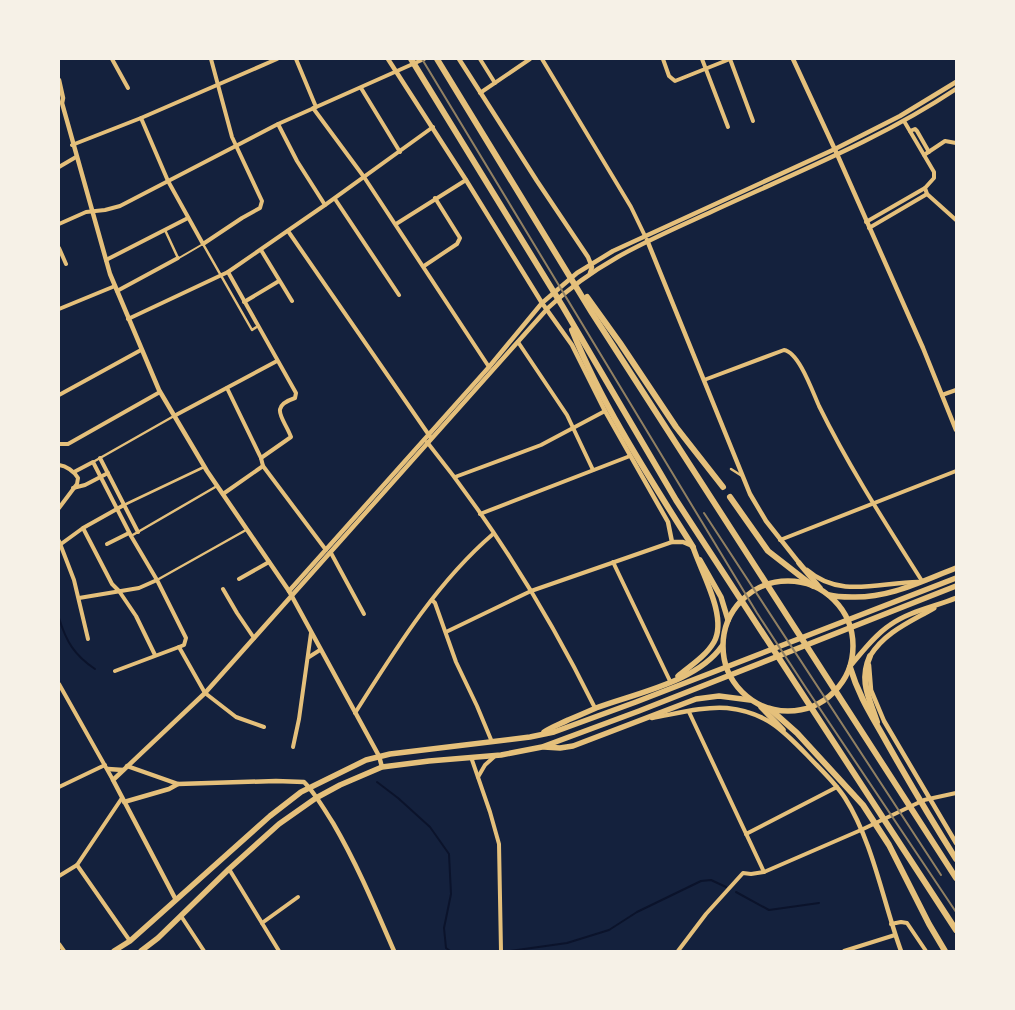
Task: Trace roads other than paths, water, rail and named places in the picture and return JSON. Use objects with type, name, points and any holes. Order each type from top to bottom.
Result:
[{"type":"highway","points":[[410,59],[563,307],[676,500],[956,930]]},
{"type":"highway","points":[[437,59],[596,320],[956,878]]},
{"type":"highway","points":[[568,273],[620,343],[676,427],[723,487]]},
{"type":"highway","points":[[563,307],[586,363],[604,399],[692,547]]},
{"type":"highway","points":[[730,497],[768,551],[813,586]]},
{"type":"highway","points":[[870,656],[865,670],[865,683],[879,728]]},
{"type":"highway","points":[[850,667],[862,701],[926,812],[956,859]]},
{"type":"highway","points":[[770,709],[797,733],[863,805],[889,845],[929,924],[946,951]]},
{"type":"main road","points":[[692,547],[718,591],[729,618]]},
{"type":"main road","points":[[670,682],[707,652],[714,643],[718,628],[716,606],[692,547]]},
{"type":"main road","points":[[799,563],[836,602],[849,623],[853,640],[850,667]]},
{"type":"main road","points":[[956,568],[898,591],[875,596],[835,597],[813,586],[788,581],[774,582],[756,589],[744,598],[729,618],[724,634],[723,649],[729,674],[736,686],[758,704],[770,709],[786,712],[806,709],[822,702],[836,691],[850,667],[874,638],[888,626],[914,612],[956,598]]},
{"type":"main road","points":[[114,951],[130,941],[293,797],[366,760],[379,756],[540,735],[580,724],[956,578]]},
{"type":"main road","points":[[141,951],[279,824],[316,798],[340,785],[382,767],[495,756],[542,747],[956,586]]},
{"type":"main road","points":[[870,656],[879,643],[893,631],[940,604]]},
{"type":"main road","points":[[540,735],[552,727],[596,708],[670,682],[702,666],[723,649]]},
{"type":"main road","points":[[542,747],[560,748],[573,746],[646,719],[680,704],[707,697],[730,697],[752,700]]},
{"type":"main road","points":[[758,704],[783,730]]},
{"type":"street","points":[[120,59],[113,60],[128,88]]},
{"type":"street","points":[[204,244],[262,206],[262,202],[236,146],[211,59]]},
{"type":"street","points":[[72,145],[141,118],[277,59]]},
{"type":"street","points":[[296,59],[315,107],[424,266],[488,367]]},
{"type":"street","points":[[388,59],[576,353],[605,411],[668,522],[672,542]]},
{"type":"street","points":[[59,224],[86,212],[114,208],[278,124],[424,59]]},
{"type":"street","points":[[459,59],[591,263],[589,274]]},
{"type":"street","points":[[480,59],[495,82]]},
{"type":"street","points":[[480,93],[530,59]]},
{"type":"street","points":[[542,59],[631,207],[648,241],[743,477],[757,507],[780,540],[799,563],[826,582],[866,588],[906,582],[920,582]]},
{"type":"street","points":[[663,59],[669,76],[674,80],[680,80],[730,59],[753,121]]},
{"type":"street","points":[[702,59],[728,127]]},
{"type":"street","points":[[793,59],[838,154],[956,430]]},
{"type":"street","points":[[59,80],[62,98],[60,102],[106,260],[128,319],[160,392],[204,467],[248,529],[289,592],[379,756],[382,767]]},
{"type":"street","points":[[289,592],[329,551],[543,302],[577,273],[591,263],[645,236],[900,116],[956,82]]},
{"type":"street","points":[[361,88],[400,152]]},
{"type":"street","points":[[427,438],[548,309],[581,279],[648,241],[838,154],[904,121],[956,89]]},
{"type":"street","points":[[141,118],[168,182],[188,218],[252,330],[258,326]]},
{"type":"street","points":[[866,222],[925,188],[934,178],[935,174],[904,121]]},
{"type":"street","points":[[278,124],[297,161],[325,205]]},
{"type":"street","points":[[128,319],[228,272],[433,127]]},
{"type":"street","points":[[910,131],[916,130],[929,152]]},
{"type":"street","points":[[924,155],[945,141],[956,143]]},
{"type":"street","points":[[59,166],[76,157]]},
{"type":"street","points":[[396,224],[466,180]]},
{"type":"street","points":[[925,188],[927,194],[956,220]]},
{"type":"street","points":[[869,228],[927,194]]},
{"type":"street","points":[[335,198],[399,295]]},
{"type":"street","points":[[424,266],[457,244],[460,238],[435,198]]},
{"type":"street","points":[[106,260],[188,218]]},
{"type":"street","points":[[59,308],[116,289],[178,258],[165,230]]},
{"type":"street","points":[[288,231],[323,280],[531,591],[563,644],[596,708]]},
{"type":"street","points":[[59,248],[66,264]]},
{"type":"street","points":[[261,250],[292,301]]},
{"type":"street","points":[[228,272],[296,393],[295,398],[283,403],[279,411],[291,437],[261,458]]},
{"type":"street","points":[[244,302],[279,281]]},
{"type":"street","points":[[518,342],[560,404],[593,470]]},
{"type":"street","points":[[59,395],[141,350]]},
{"type":"street","points":[[704,380],[784,350],[790,352],[798,362],[832,431],[873,504],[920,582]]},
{"type":"street","points":[[74,472],[277,360]]},
{"type":"street","points":[[227,388],[261,458],[263,466],[329,551],[364,614]]},
{"type":"street","points":[[942,396],[956,390]]},
{"type":"street","points":[[59,444],[68,444],[160,392]]},
{"type":"street","points":[[455,477],[542,445],[605,411]]},
{"type":"street","points":[[480,514],[630,456]]},
{"type":"street","points":[[100,458],[138,532]]},
{"type":"street","points":[[93,462],[130,535],[157,580],[185,635],[186,642],[179,647],[115,671]]},
{"type":"street","points":[[59,465],[67,467],[78,478],[77,484],[59,508]]},
{"type":"street","points":[[223,494],[263,466]]},
{"type":"street","points":[[88,639],[79,598],[60,542],[124,505],[204,467]]},
{"type":"street","points":[[731,468],[743,477]]},
{"type":"street","points":[[780,540],[956,471]]},
{"type":"street","points":[[73,488],[85,485],[108,473]]},
{"type":"street","points":[[106,544],[138,532],[217,486]]},
{"type":"street","points":[[83,528],[114,587],[119,591],[141,625],[155,655]]},
{"type":"street","points":[[79,598],[139,588],[157,580],[248,529]]},
{"type":"street","points":[[355,714],[394,653],[432,600],[470,555],[493,534]]},
{"type":"street","points":[[446,632],[531,591],[613,562],[672,542],[683,542],[692,547]]},
{"type":"street","points":[[113,780],[205,693],[254,638],[293,599],[329,551]]},
{"type":"street","points":[[239,580],[269,562]]},
{"type":"street","points":[[613,562],[670,682]]},
{"type":"street","points":[[223,589],[254,638]]},
{"type":"street","points":[[432,600],[435,603],[456,662],[492,742]]},
{"type":"street","points":[[293,747],[309,657],[311,633]]},
{"type":"street","points":[[179,647],[205,693],[236,717],[264,727]]},
{"type":"street","points":[[309,657],[320,650]]},
{"type":"street","points":[[870,656],[870,682],[879,710],[889,730],[916,773],[927,799],[956,843]]},
{"type":"street","points":[[59,684],[107,767],[176,900]]},
{"type":"street","points":[[646,719],[716,708],[738,710],[759,716],[783,730],[847,800],[861,830],[901,951]]},
{"type":"street","points":[[689,712],[764,872]]},
{"type":"street","points":[[478,777],[485,765],[495,756]]},
{"type":"street","points":[[471,757],[499,844],[501,951]]},
{"type":"street","points":[[59,787],[107,767],[125,768],[178,784],[304,782],[338,832],[358,868],[394,951]]},
{"type":"street","points":[[59,876],[77,864],[123,800],[169,789],[178,784]]},
{"type":"street","points":[[746,834],[837,788]]},
{"type":"street","points":[[678,951],[706,914],[743,873],[764,872],[927,799],[956,793]]},
{"type":"street","points":[[77,864],[130,941]]},
{"type":"street","points":[[229,869],[279,951]]},
{"type":"street","points":[[262,923],[298,897]]},
{"type":"street","points":[[181,916],[204,951]]},
{"type":"street","points":[[891,924],[907,923],[926,951]]},
{"type":"street","points":[[844,951],[895,935]]},
{"type":"street","points":[[59,944],[64,951]]},
{"type":"lane","points":[[178,258],[204,244]]},
{"type":"waterway","points":[[59,618],[65,634],[76,653],[95,669]]},
{"type":"waterway","points":[[377,782],[430,827],[449,854],[451,894],[444,928],[446,948],[450,951]]},
{"type":"waterway","points":[[510,951],[567,943],[609,930],[637,912],[701,881],[711,880],[726,887]]},
{"type":"waterway","points":[[736,892],[769,910],[819,903]]},
{"type":"railway","points":[[422,59],[757,613],[956,912]]},
{"type":"railway","points":[[704,513],[941,875]]}]
